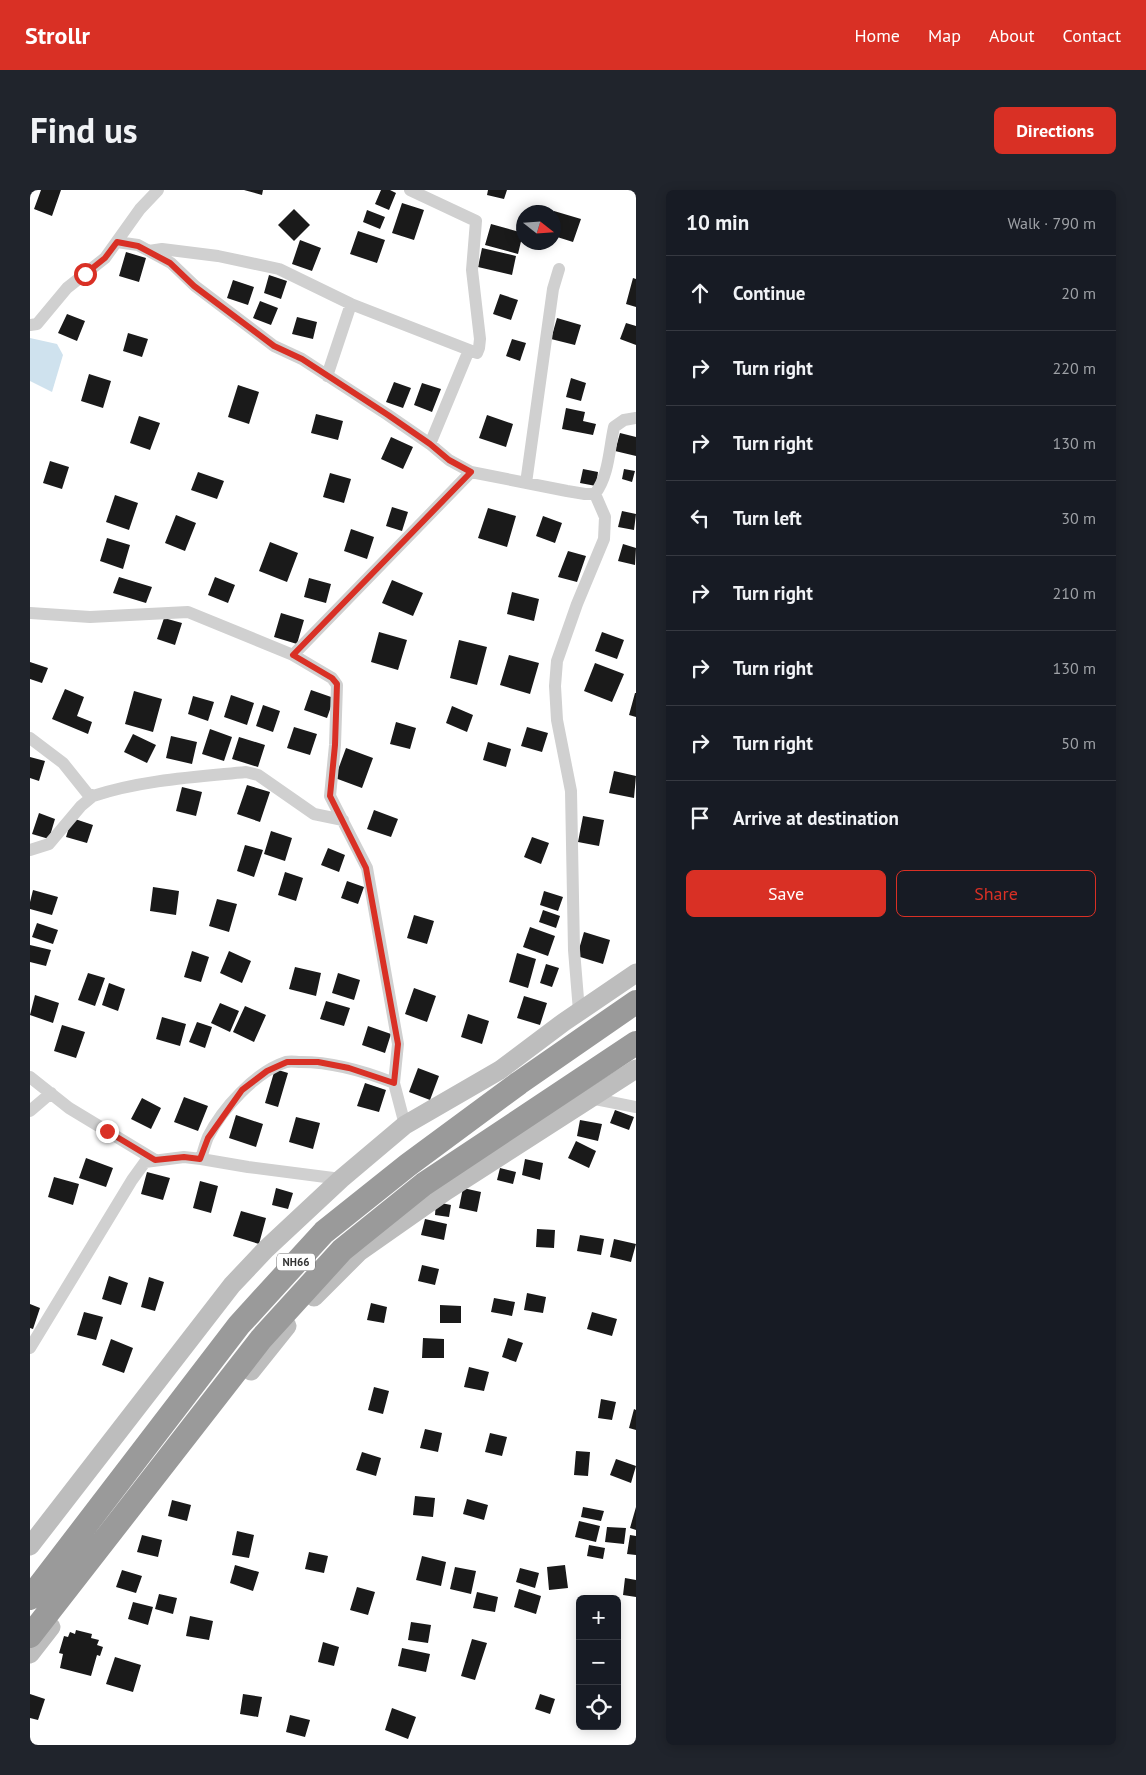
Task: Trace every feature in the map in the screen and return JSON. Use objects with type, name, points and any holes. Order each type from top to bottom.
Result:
[{"type":"highway","name":"NH66","points":[[30,1598],[239,1325],[324,1232],[408,1165],[519,1083],[636,1002]]},
{"type":"highway","name":"NH66","points":[[30,1636],[260,1339],[342,1250],[424,1184],[636,1043]]},
{"type":"street","points":[[30,326],[37,324],[67,288],[105,258],[140,210],[158,190]]},
{"type":"street","points":[[149,251],[162,249],[218,256],[279,269],[352,304],[477,353],[479,348],[472,270],[476,221],[410,190]]},
{"type":"street","points":[[117,242],[138,246],[170,263],[194,286],[274,346],[302,359],[430,444],[449,460],[471,472],[585,494],[595,494]]},
{"type":"street","points":[[526,483],[553,289],[559,269]]},
{"type":"street","points":[[327,376],[352,304]]},
{"type":"street","points":[[430,444],[469,350]]},
{"type":"street","points":[[595,494],[606,473],[614,427],[624,420],[636,418]]},
{"type":"street","points":[[293,655],[471,472]]},
{"type":"street","points":[[580,1011],[574,950],[571,791],[557,720],[555,686],[557,661],[583,588],[604,539],[605,518],[595,494]]},
{"type":"street","points":[[30,613],[90,617],[188,612],[293,655],[332,678],[337,684],[335,745],[330,796],[366,868],[398,1044],[394,1083],[405,1125]]},
{"type":"street","points":[[30,738],[63,762],[87,792],[93,796]]},
{"type":"street","points":[[30,850],[49,844],[81,806],[93,796],[114,789],[141,784],[246,772],[258,775],[314,814],[342,820]]},
{"type":"street","points":[[30,1546],[232,1285],[266,1249],[341,1179],[405,1125],[500,1070],[580,1011],[636,973]]},
{"type":"street","points":[[200,1159],[208,1138],[242,1090],[267,1071],[287,1062],[318,1062],[349,1068],[394,1083]]},
{"type":"street","points":[[30,1654],[296,1314],[359,1252],[446,1191],[636,1069]]},
{"type":"street","points":[[30,1077],[69,1108],[155,1160]]},
{"type":"street","points":[[30,1111],[50,1093]]},
{"type":"street","points":[[590,1098],[636,1107]]},
{"type":"street","points":[[30,1348],[132,1180],[145,1162],[184,1157],[341,1179]]},
{"type":"water","points":[[30,338],[57,344],[63,355],[52,392],[30,381]]},
{"type":"building","points":[[41,190],[61,190],[52,216],[34,209]]},
{"type":"building","points":[[244,190],[263,190],[262,195]]},
{"type":"building","points":[[381,190],[390,190],[396,193],[389,210],[375,204]]},
{"type":"building","points":[[488,190],[507,190],[504,199],[487,195]]},
{"type":"building","points":[[402,203],[424,210],[414,240],[392,233]]},
{"type":"building","points":[[294,209],[310,225],[294,241],[278,225]]},
{"type":"building","points":[[367,210],[385,217],[380,229],[363,222]]},
{"type":"building","points":[[561,213],[581,219],[573,242],[561,238]]},
{"type":"building","points":[[491,224],[516,231],[516,250],[519,250],[518,254],[485,245]]},
{"type":"building","points":[[358,231],[385,240],[377,263],[350,254]]},
{"type":"building","points":[[300,240],[321,248],[312,271],[292,264]]},
{"type":"building","points":[[482,248],[516,256],[512,275],[478,267]]},
{"type":"building","points":[[126,252],[146,258],[139,282],[119,276]]},
{"type":"building","points":[[269,275],[287,281],[281,299],[264,293]]},
{"type":"building","points":[[633,278],[636,279],[636,307],[626,304]]},
{"type":"building","points":[[233,280],[254,287],[248,305],[227,298]]},
{"type":"building","points":[[500,294],[518,300],[511,320],[493,314]]},
{"type":"building","points":[[260,301],[278,308],[271,325],[253,318]]},
{"type":"building","points":[[67,314],[85,321],[77,341],[58,333]]},
{"type":"building","points":[[297,317],[317,322],[313,339],[292,334]]},
{"type":"building","points":[[557,318],[581,325],[575,345],[551,339]]},
{"type":"building","points":[[626,323],[636,326],[636,345],[620,339]]},
{"type":"building","points":[[128,333],[148,339],[142,357],[123,351]]},
{"type":"building","points":[[512,339],[526,343],[520,361],[506,356]]},
{"type":"building","points":[[89,374],[111,381],[103,408],[81,401]]},
{"type":"building","points":[[571,378],[586,383],[581,401],[566,397]]},
{"type":"building","points":[[394,382],[411,388],[403,408],[386,402]]},
{"type":"building","points":[[422,383],[441,389],[432,412],[414,405]]},
{"type":"building","points":[[238,385],[259,392],[249,424],[228,417]]},
{"type":"building","points":[[566,408],[585,412],[583,421],[596,424],[593,435],[562,429]]},
{"type":"building","points":[[316,414],[343,421],[338,440],[311,433]]},
{"type":"building","points":[[487,415],[513,424],[506,447],[479,438]]},
{"type":"building","points":[[139,416],[160,423],[150,450],[130,443]]},
{"type":"building","points":[[620,433],[636,437],[636,456],[615,451]]},
{"type":"building","points":[[391,437],[413,447],[403,469],[381,459]]},
{"type":"building","points":[[50,461],[69,467],[62,489],[43,483]]},
{"type":"building","points":[[583,469],[598,472],[596,486],[580,483]]},
{"type":"building","points":[[624,469],[635,471],[632,482],[622,479]]},
{"type":"building","points":[[198,472],[224,481],[217,499],[191,490]]},
{"type":"building","points":[[330,473],[351,479],[344,503],[323,497]]},
{"type":"building","points":[[115,495],[138,503],[129,530],[106,522]]},
{"type":"building","points":[[392,507],[408,512],[402,531],[386,526]]},
{"type":"building","points":[[488,508],[516,516],[507,547],[478,538]]},
{"type":"building","points":[[622,511],[636,514],[634,530],[618,527]]},
{"type":"building","points":[[176,515],[196,523],[185,551],[165,543]]},
{"type":"building","points":[[543,516],[562,523],[555,543],[536,536]]},
{"type":"building","points":[[351,529],[374,537],[367,559],[344,551]]},
{"type":"building","points":[[107,538],[130,545],[123,569],[100,561]]},
{"type":"building","points":[[270,542],[298,553],[287,582],[259,571]]},
{"type":"building","points":[[623,544],[636,548],[635,565],[618,561]]},
{"type":"building","points":[[568,551],[586,556],[577,582],[558,577]]},
{"type":"building","points":[[119,577],[152,587],[146,603],[113,593]]},
{"type":"building","points":[[215,577],[235,585],[228,603],[208,595]]},
{"type":"building","points":[[309,578],[331,584],[326,603],[304,597]]},
{"type":"building","points":[[392,580],[423,593],[413,616],[382,603]]},
{"type":"building","points":[[512,592],[539,599],[534,621],[507,614]]},
{"type":"building","points":[[281,613],[304,620],[297,644],[274,637]]},
{"type":"building","points":[[164,618],[182,623],[175,645],[157,639]]},
{"type":"building","points":[[379,632],[407,640],[398,670],[371,662]]},
{"type":"building","points":[[602,632],[624,640],[617,659],[595,651]]},
{"type":"building","points":[[459,640],[487,647],[477,685],[450,678]]},
{"type":"building","points":[[509,655],[539,663],[530,694],[500,685]]},
{"type":"building","points":[[30,662],[48,668],[42,683],[30,679]]},
{"type":"building","points":[[595,663],[624,674],[612,702],[584,691]]},
{"type":"building","points":[[65,689],[84,697],[77,716],[92,722],[88,734],[52,719]]},
{"type":"building","points":[[311,690],[334,698],[327,718],[304,710]]},
{"type":"building","points":[[134,691],[162,699],[153,732],[125,724]]},
{"type":"building","points":[[636,693],[636,717],[629,715]]},
{"type":"building","points":[[231,695],[254,703],[247,725],[224,717]]},
{"type":"building","points":[[193,696],[214,702],[208,721],[188,714]]},
{"type":"building","points":[[263,705],[280,711],[273,732],[256,726]]},
{"type":"building","points":[[452,706],[473,715],[467,732],[446,723]]},
{"type":"building","points":[[396,722],[416,728],[410,749],[390,744]]},
{"type":"building","points":[[294,727],[317,734],[310,755],[287,748]]},
{"type":"building","points":[[527,727],[548,733],[542,752],[521,746]]},
{"type":"building","points":[[210,729],[232,737],[224,761],[202,754]]},
{"type":"building","points":[[133,734],[156,745],[147,763],[124,752]]},
{"type":"building","points":[[171,736],[197,742],[192,764],[166,758]]},
{"type":"building","points":[[239,737],[265,745],[258,767],[232,759]]},
{"type":"building","points":[[488,742],[511,749],[506,767],[483,760]]},
{"type":"building","points":[[346,748],[373,758],[362,788],[335,778]]},
{"type":"building","points":[[30,757],[45,761],[39,781],[30,778]]},
{"type":"building","points":[[614,771],[636,776],[634,798],[609,793]]},
{"type":"building","points":[[247,785],[270,792],[260,822],[237,814]]},
{"type":"building","points":[[182,787],[202,792],[196,816],[176,811]]},
{"type":"building","points":[[374,810],[398,819],[391,837],[367,829]]},
{"type":"building","points":[[39,813],[55,819],[49,839],[32,834]]},
{"type":"building","points":[[583,816],[604,820],[599,846],[578,842]]},
{"type":"building","points":[[72,818],[93,825],[87,843],[66,837]]},
{"type":"building","points":[[271,831],[292,838],[285,861],[264,854]]},
{"type":"building","points":[[532,837],[549,843],[541,864],[524,857]]},
{"type":"building","points":[[245,845],[263,850],[254,877],[237,871]]},
{"type":"building","points":[[328,848],[345,855],[339,872],[321,865]]},
{"type":"building","points":[[285,872],[303,878],[296,901],[278,895]]},
{"type":"building","points":[[347,881],[364,887],[358,904],[341,898]]},
{"type":"building","points":[[153,887],[179,891],[176,915],[150,911]]},
{"type":"building","points":[[33,890],[58,897],[52,915],[30,909]]},
{"type":"building","points":[[544,891],[563,897],[558,911],[540,905]]},
{"type":"building","points":[[217,899],[237,904],[229,932],[209,926]]},
{"type":"building","points":[[543,910],[560,916],[556,928],[539,922]]},
{"type":"building","points":[[414,915],[434,921],[427,944],[407,938]]},
{"type":"building","points":[[37,923],[58,930],[53,944],[32,937]]},
{"type":"building","points":[[530,927],[555,936],[548,956],[523,947]]},
{"type":"building","points":[[584,932],[610,940],[603,964],[577,956]]},
{"type":"building","points":[[30,945],[51,950],[46,966],[30,962]]},
{"type":"building","points":[[192,951],[209,957],[201,982],[184,977]]},
{"type":"building","points":[[229,951],[251,961],[242,983],[220,973]]},
{"type":"building","points":[[517,953],[536,959],[528,988],[509,982]]},
{"type":"building","points":[[546,964],[559,968],[552,987],[540,983]]},
{"type":"building","points":[[295,967],[321,973],[316,996],[289,989]]},
{"type":"building","points":[[88,973],[105,978],[95,1006],[78,1000]]},
{"type":"building","points":[[338,973],[360,980],[354,1000],[332,993]]},
{"type":"building","points":[[109,983],[125,989],[118,1011],[102,1005]]},
{"type":"building","points":[[414,988],[436,996],[427,1022],[405,1014]]},
{"type":"building","points":[[35,995],[59,1003],[53,1023],[30,1015]]},
{"type":"building","points":[[524,996],[547,1003],[540,1025],[517,1018]]},
{"type":"building","points":[[326,1001],[350,1008],[344,1026],[320,1019]]},
{"type":"building","points":[[220,1003],[239,1011],[230,1032],[211,1023]]},
{"type":"building","points":[[245,1006],[266,1015],[254,1042],[233,1032]]},
{"type":"building","points":[[468,1014],[489,1021],[482,1044],[461,1037]]},
{"type":"building","points":[[162,1017],[186,1024],[180,1046],[156,1039]]},
{"type":"building","points":[[197,1022],[212,1027],[205,1048],[189,1042]]},
{"type":"building","points":[[62,1025],[85,1032],[76,1058],[54,1051]]},
{"type":"building","points":[[368,1026],[391,1034],[385,1053],[362,1045]]},
{"type":"building","points":[[418,1068],[439,1076],[430,1100],[409,1092]]},
{"type":"building","points":[[275,1069],[288,1073],[278,1107],[265,1103]]},
{"type":"building","points":[[365,1083],[386,1090],[379,1112],[357,1106]]},
{"type":"building","points":[[184,1097],[208,1106],[198,1131],[174,1122]]},
{"type":"building","points":[[142,1098],[161,1108],[151,1129],[131,1119]]},
{"type":"building","points":[[615,1110],[634,1117],[629,1130],[610,1123]]},
{"type":"building","points":[[236,1115],[263,1124],[256,1147],[229,1138]]},
{"type":"building","points":[[296,1117],[320,1123],[313,1149],[289,1142]]},
{"type":"building","points":[[580,1120],[602,1124],[598,1141],[577,1136]]},
{"type":"building","points":[[576,1141],[596,1151],[589,1168],[568,1158]]},
{"type":"building","points":[[86,1158],[113,1168],[106,1187],[79,1178]]},
{"type":"building","points":[[525,1159],[543,1163],[540,1180],[522,1175]]},
{"type":"building","points":[[500,1168],[516,1172],[513,1184],[497,1180]]},
{"type":"building","points":[[147,1172],[170,1178],[163,1200],[141,1194]]},
{"type":"building","points":[[54,1177],[79,1184],[73,1205],[48,1197]]},
{"type":"building","points":[[200,1181],[218,1186],[211,1213],[193,1208]]},
{"type":"building","points":[[276,1188],[293,1193],[288,1209],[272,1205]]},
{"type":"building","points":[[463,1188],[481,1192],[477,1212],[459,1208]]},
{"type":"building","points":[[436,1202],[451,1205],[449,1217],[435,1215]]},
{"type":"building","points":[[241,1211],[266,1218],[259,1244],[233,1236]]},
{"type":"building","points":[[425,1219],[447,1224],[444,1240],[421,1235]]},
{"type":"building","points":[[537,1229],[555,1230],[554,1248],[536,1247]]},
{"type":"building","points":[[580,1235],[604,1239],[601,1255],[577,1251]]},
{"type":"building","points":[[614,1239],[636,1244],[631,1262],[610,1257]]},
{"type":"building","points":[[422,1265],[439,1269],[435,1285],[418,1281]]},
{"type":"building","points":[[109,1276],[128,1283],[121,1305],[102,1299]]},
{"type":"building","points":[[149,1277],[164,1282],[155,1311],[141,1307]]},
{"type":"building","points":[[527,1293],[546,1297],[543,1313],[524,1310]]},
{"type":"building","points":[[494,1298],[515,1302],[512,1316],[491,1312]]},
{"type":"building","points":[[371,1303],[387,1307],[384,1323],[367,1320]]},
{"type":"building","points":[[30,1304],[40,1308],[33,1329],[30,1328]]},
{"type":"building","points":[[440,1305],[461,1306],[461,1323],[440,1323]]},
{"type":"building","points":[[84,1312],[103,1317],[96,1340],[77,1335]]},
{"type":"building","points":[[592,1312],[617,1319],[612,1336],[587,1329]]},
{"type":"building","points":[[423,1338],[444,1339],[444,1358],[422,1358]]},
{"type":"building","points":[[508,1338],[523,1343],[516,1362],[502,1357]]},
{"type":"building","points":[[111,1339],[133,1348],[124,1373],[102,1365]]},
{"type":"building","points":[[469,1367],[489,1372],[484,1391],[464,1387]]},
{"type":"building","points":[[374,1387],[389,1391],[383,1414],[368,1410]]},
{"type":"building","points":[[601,1399],[616,1402],[612,1420],[598,1418]]},
{"type":"building","points":[[634,1409],[636,1410],[636,1430],[629,1428]]},
{"type":"building","points":[[425,1429],[442,1433],[438,1452],[420,1448]]},
{"type":"building","points":[[490,1433],[507,1437],[502,1456],[485,1452]]},
{"type":"building","points":[[576,1451],[590,1452],[588,1476],[574,1475]]},
{"type":"building","points":[[362,1452],[381,1458],[376,1476],[356,1470]]},
{"type":"building","points":[[616,1459],[636,1466],[631,1483],[610,1475]]},
{"type":"building","points":[[415,1496],[435,1498],[433,1517],[413,1515]]},
{"type":"building","points":[[467,1499],[488,1505],[484,1520],[463,1514]]},
{"type":"building","points":[[172,1500],[191,1505],[187,1521],[168,1516]]},
{"type":"building","points":[[583,1507],[604,1511],[601,1521],[581,1517]]},
{"type":"building","points":[[636,1507],[636,1530],[630,1528]]},
{"type":"building","points":[[579,1521],[600,1526],[596,1542],[575,1537]]},
{"type":"building","points":[[607,1527],[626,1528],[624,1544],[605,1542]]},
{"type":"building","points":[[237,1531],[254,1535],[249,1558],[232,1555]]},
{"type":"building","points":[[142,1535],[162,1540],[158,1557],[137,1552]]},
{"type":"building","points":[[630,1535],[636,1536],[636,1555],[627,1554]]},
{"type":"building","points":[[589,1545],[605,1548],[603,1559],[587,1556]]},
{"type":"building","points":[[309,1552],[328,1556],[324,1573],[305,1569]]},
{"type":"building","points":[[422,1556],[446,1562],[441,1586],[416,1580]]},
{"type":"building","points":[[235,1565],[259,1572],[253,1591],[230,1583]]},
{"type":"building","points":[[565,1565],[568,1588],[549,1590],[547,1567]]},
{"type":"building","points":[[455,1567],[476,1571],[471,1594],[450,1589]]},
{"type":"building","points":[[520,1568],[539,1573],[535,1588],[516,1582]]},
{"type":"building","points":[[122,1570],[142,1576],[136,1593],[116,1587]]},
{"type":"building","points":[[625,1578],[636,1580],[636,1597],[623,1595]]},
{"type":"building","points":[[357,1587],[375,1592],[368,1615],[350,1610]]},
{"type":"building","points":[[519,1589],[541,1596],[536,1614],[514,1607]]},
{"type":"building","points":[[477,1592],[498,1597],[495,1612],[473,1608]]},
{"type":"building","points":[[159,1594],[177,1598],[173,1614],[155,1609]]},
{"type":"building","points":[[133,1602],[153,1607],[148,1625],[128,1619]]},
{"type":"building","points":[[190,1616],[213,1621],[209,1640],[186,1636]]},
{"type":"building","points":[[411,1622],[431,1625],[428,1643],[408,1640]]},
{"type":"building","points":[[76,1630],[92,1634],[91,1638],[99,1640],[97,1645],[103,1647],[100,1656],[97,1655],[91,1676],[60,1668],[63,1654],[59,1653],[64,1636],[68,1637],[70,1632],[75,1634]]},
{"type":"building","points":[[472,1639],[487,1643],[475,1680],[461,1676]]},
{"type":"building","points":[[323,1642],[339,1647],[334,1666],[318,1662]]},
{"type":"building","points":[[402,1648],[430,1654],[426,1672],[398,1666]]},
{"type":"building","points":[[115,1657],[141,1665],[133,1692],[106,1684]]},
{"type":"building","points":[[30,1694],[45,1699],[38,1720],[30,1718]]},
{"type":"building","points":[[243,1694],[262,1697],[258,1717],[240,1714]]},
{"type":"building","points":[[540,1694],[555,1699],[550,1714],[535,1709]]},
{"type":"building","points":[[392,1708],[416,1717],[408,1739],[385,1730]]},
{"type":"building","points":[[290,1715],[310,1720],[305,1737],[286,1732]]},
{"type":"route","points":[[85,274],[105,258],[117,242],[138,246],[170,263],[194,286],[274,346],[302,359],[388,415],[430,444],[449,460],[471,472],[293,655],[332,678],[337,684],[335,745],[330,796],[366,868],[398,1044],[394,1083],[349,1068],[318,1062],[287,1062],[267,1071],[242,1090],[208,1138],[200,1159],[184,1157],[155,1160],[107,1131]]}]
